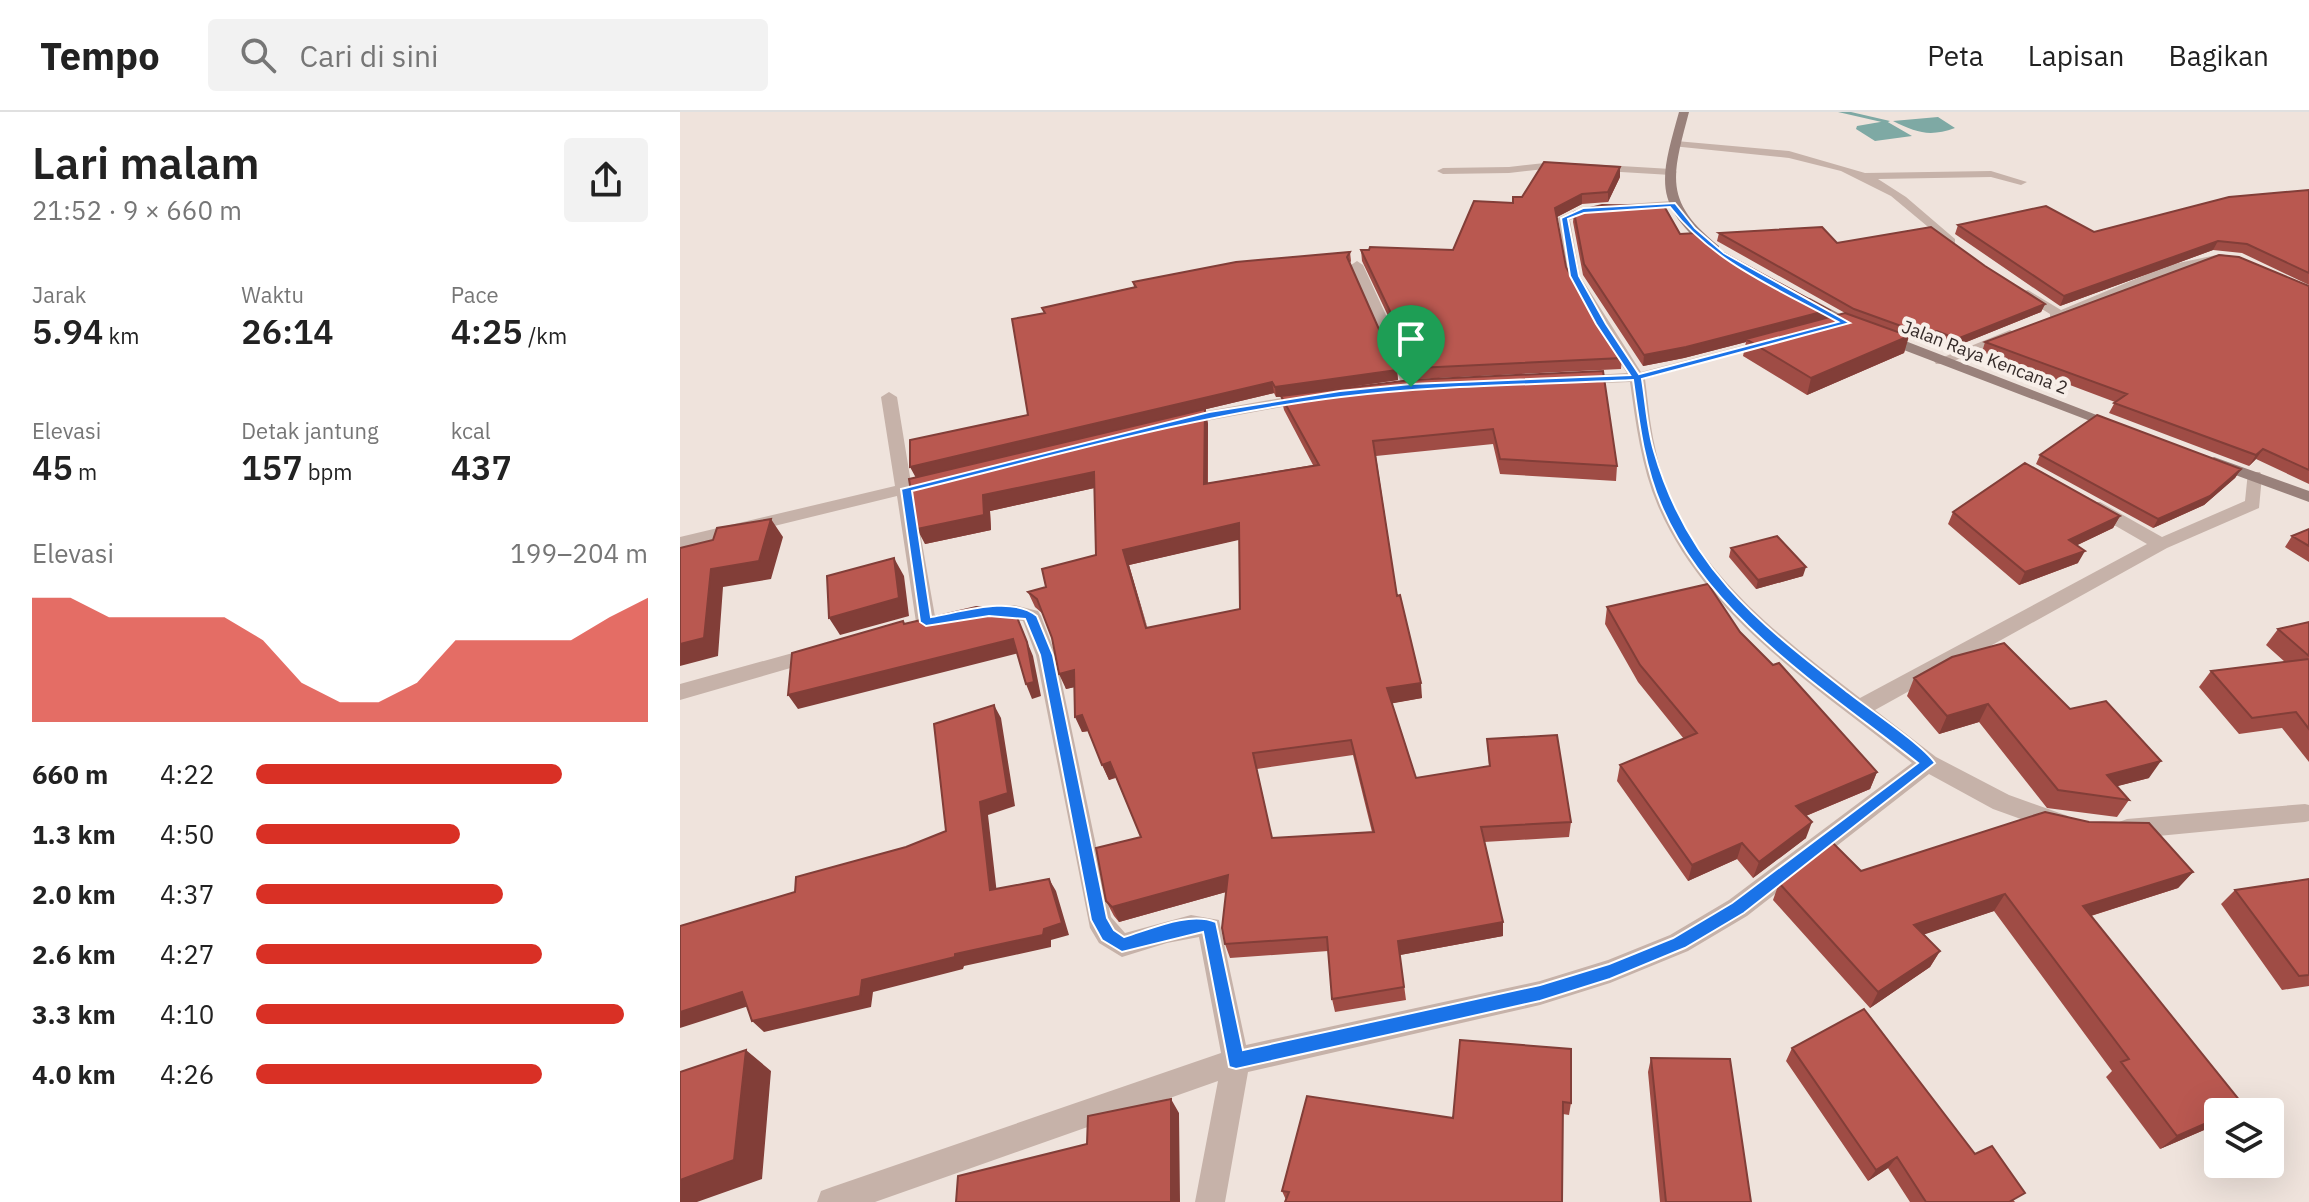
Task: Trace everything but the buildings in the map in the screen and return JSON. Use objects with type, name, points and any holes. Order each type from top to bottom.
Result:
[{"type":"street","points":[[1684,112],[1671,172],[1672,204],[1692,230],[1722,255]]},
{"type":"street","points":[[1676,144],[1773,151],[1862,177],[1896,195],[1956,246]]},
{"type":"street","points":[[1443,171],[1509,170],[1554,165],[1671,172]]},
{"type":"street","points":[[1862,177],[1991,174],[2021,182]]},
{"type":"street","points":[[1672,204],[1583,211],[1564,218],[1574,276],[1601,324],[1637,377],[1647,449],[1666,505],[1687,545],[1718,587],[1769,638],[1928,763],[2001,802],[2050,821],[2078,826]]},
{"type":"street","points":[[1941,361],[2139,282],[2213,257],[2228,257],[2248,264]]},
{"type":"street","points":[[1357,265],[1412,387]]},
{"type":"street","points":[[2016,289],[2061,315]]},
{"type":"street","name":"Jalan Raya Kencana 2","points":[[1797,296],[1846,323],[2135,432]]},
{"type":"street","points":[[1816,331],[1846,323]]},
{"type":"street","points":[[1562,381],[1637,377],[1786,338]]},
{"type":"street","points":[[1167,424],[1325,396]]},
{"type":"street","points":[[889,397],[936,620],[1014,612],[1031,616],[1046,655],[1099,920],[1108,935],[1122,945],[1185,927],[1204,925],[1210,928],[1236,1061],[1210,1202]]},
{"type":"street","points":[[2195,454],[2309,497]]},
{"type":"street","points":[[1858,709],[2161,544],[2253,504],[2254,476]]},
{"type":"street","points":[[680,543],[953,477]]},
{"type":"street","points":[[2083,500],[2161,544]]},
{"type":"street","points":[[680,692],[834,648]]},
{"type":"street","points":[[832,1202],[1236,1061],[1540,993],[1610,971],[1679,943],[1738,908],[1928,763]]},
{"type":"street","points":[[2106,831],[2305,813]]},
{"type":"water","points":[[1938,117],[1955,128],[1924,132],[1893,121]]},
{"type":"water","points":[[1886,121],[1912,136],[1875,141],[1856,129],[1857,126]]},
{"type":"waterway","points":[[1841,112],[1886,121]]},
{"type":"route","points":[[1411,387],[1340,394],[1209,415],[906,489],[926,622],[989,612],[1031,616],[1046,655],[1099,920],[1108,935],[1122,945],[1185,927],[1204,925],[1210,928],[1219,960],[1236,1061],[1540,993],[1610,971],[1679,943],[1738,908],[1928,763],[1769,638],[1718,587],[1687,545],[1666,505],[1647,449],[1637,377],[1846,323],[1722,255],[1692,230],[1672,204],[1583,211],[1564,218],[1574,276],[1585,299],[1637,377],[1411,387]]}]
